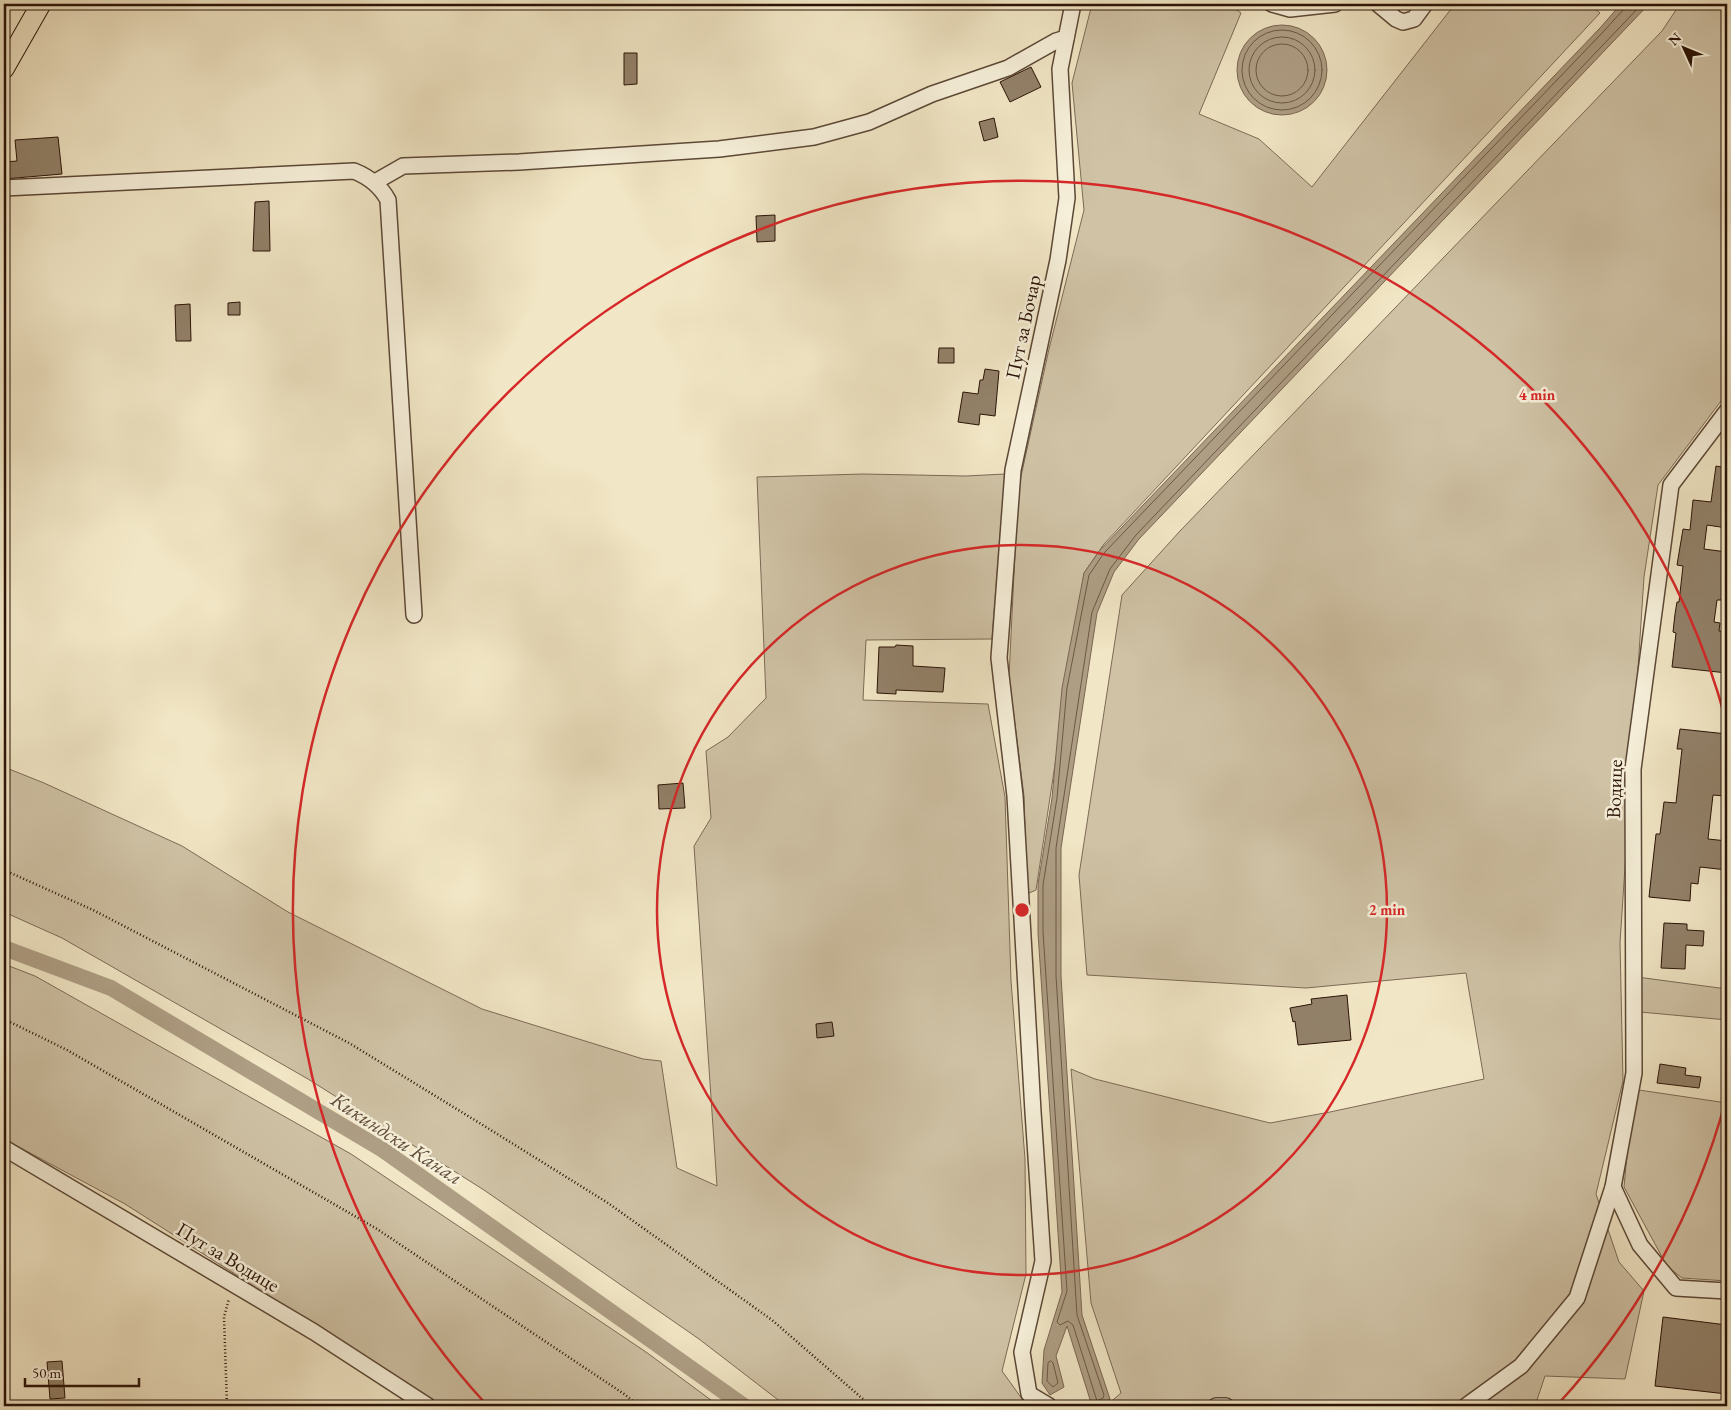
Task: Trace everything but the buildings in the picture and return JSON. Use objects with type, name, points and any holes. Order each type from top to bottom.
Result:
[{"type":"main road","points":[[4,69],[41,4]]},
{"type":"street","name":"Пут за Бочар","points":[[1049,1406],[1029,1394],[1022,1352],[1043,1260],[1031,1093],[1015,796],[999,658],[1013,470],[1058,260],[1067,198],[1060,69],[1073,4]]},
{"type":"street","points":[[1272,4],[1290,9],[1335,4]]},
{"type":"street","points":[[1378,4],[1396,19],[1404,22],[1414,18],[1425,4]]},
{"type":"street","points":[[375,182],[402,166],[519,162],[719,149],[814,137],[842,131],[869,122],[932,94],[1008,68],[1056,41],[1066,38]]},
{"type":"street","points":[[4,188],[354,171],[375,182],[388,200],[414,615]]},
{"type":"street","name":"Водице","points":[[1466,1406],[1521,1366],[1577,1298],[1613,1187],[1634,1073],[1633,769],[1671,486],[1727,411]]},
{"type":"street","name":"Пут за Водице","points":[[4,1148],[314,1332],[428,1406]]},
{"type":"street","points":[[1613,1187],[1640,1245],[1676,1288],[1727,1291]]},
{"type":"street","points":[[1216,1406],[1226,1406]]},
{"type":"path","points":[[4,870],[93,910],[349,1043],[486,1127],[608,1203],[772,1320],[871,1406]]},
{"type":"path","points":[[4,1020],[67,1050],[377,1229],[640,1406]]},
{"type":"path","points":[[227,1406],[224,1317],[227,1301],[237,1286]]},
{"type":"shaded area","points":[[1092,4],[1228,4],[1241,13],[1199,114],[1259,139],[1312,187],[1455,4],[1589,4],[1600,13],[1104,544],[1084,573],[1036,890],[1027,894],[1024,796],[1009,677],[1018,490],[1049,349],[1084,210],[1072,83]]},
{"type":"shaded area","points":[[1680,4],[1727,4],[1727,393],[1658,485],[1644,577],[1620,943],[1623,1081],[1596,1194],[1619,1262],[1644,1291],[1625,1379],[1545,1376],[1535,1406],[1106,1406],[1121,1393],[1091,1303],[1071,1069],[1095,1079],[1270,1123],[1484,1079],[1466,973],[1306,988],[1087,975],[1079,875],[1122,595],[1180,531],[1662,31]]},
{"type":"shaded area","points":[[863,474],[966,476],[1005,474],[992,639],[866,640],[863,700],[988,704],[1005,797],[1011,981],[1025,1159],[1026,1274],[1002,1371],[1028,1406],[786,1406],[699,1339],[484,1190],[308,1079],[62,938],[4,912],[4,767],[44,783],[182,846],[288,912],[482,1009],[643,1059],[661,1061],[677,1168],[717,1186],[694,846],[711,818],[706,751],[728,737],[766,698],[757,477]]},
{"type":"shaded area","points":[[4,964],[35,976],[351,1154],[646,1352],[719,1406],[442,1406],[125,1204],[4,1139]]},
{"type":"shaded area","points":[[1637,977],[1727,989],[1727,1020],[1640,1012]]},
{"type":"shaded area","points":[[1639,1090],[1727,1103],[1727,1281],[1682,1278],[1667,1266],[1624,1187],[1630,1123]]},
{"type":"water","points":[[1621,4],[1649,4],[1139,539],[1114,572],[1097,613],[1061,848],[1061,976],[1082,1315],[1110,1399],[1101,1406],[1092,1406],[1067,1326],[1056,1356],[1064,1387],[1050,1395],[1042,1383],[1044,1350],[1062,1292],[1038,933],[1038,884],[1052,798],[1062,688],[1084,573],[1100,550]]},
{"type":"water","points":[[1282,25],[1299,29],[1314,38],[1323,53],[1327,70],[1323,87],[1314,102],[1299,111],[1282,115],[1265,111],[1250,102],[1241,87],[1237,70],[1241,53],[1250,38],[1265,29]]},
{"type":"waterway","name":"Кикиндски Канал","points":[[4,948],[111,988],[383,1150],[744,1406]]}]
